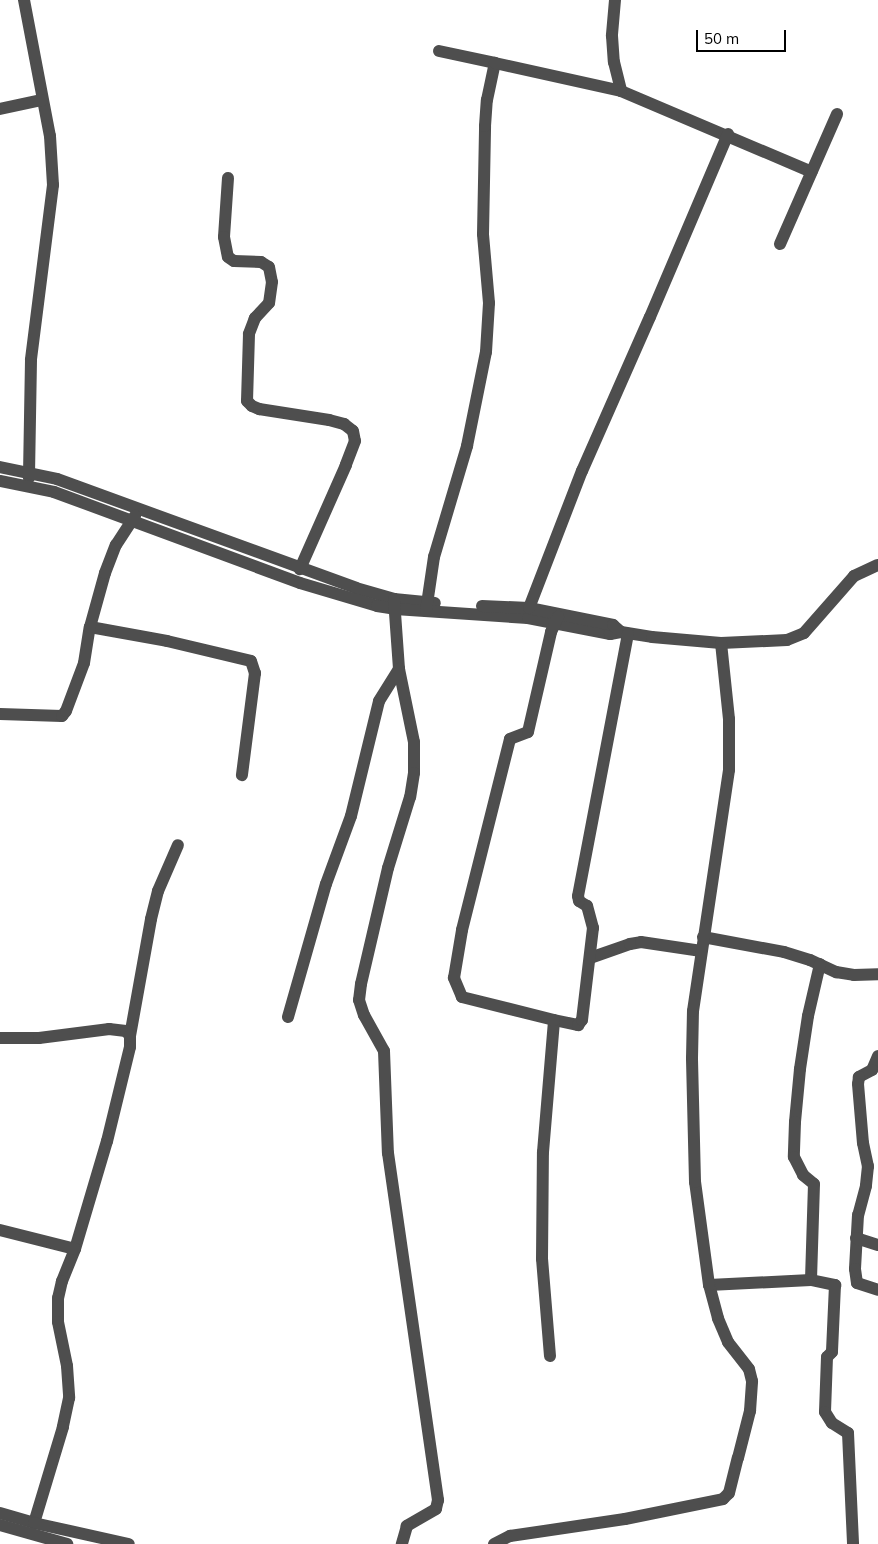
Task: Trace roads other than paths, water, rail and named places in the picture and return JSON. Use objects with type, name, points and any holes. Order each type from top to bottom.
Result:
[{"type":"street","points":[[24,0],[50,136],[53,185],[31,360],[30,472],[28,485]]},
{"type":"street","points":[[615,0],[612,36],[614,62],[621,91]]},
{"type":"street","points":[[439,51],[621,91],[728,134],[812,172]]},
{"type":"street","points":[[426,607],[434,557],[467,446],[486,352],[489,303],[483,234],[485,126],[487,100],[496,63]]},
{"type":"street","points":[[0,109],[42,100]]},
{"type":"street","points":[[780,244],[837,114]]},
{"type":"street","points":[[529,608],[582,471],[650,318],[728,134]]},
{"type":"street","points":[[228,178],[224,237],[228,256],[234,261],[261,262],[269,267],[272,282],[269,303],[255,318],[249,334],[247,401],[259,409],[344,424],[353,431],[354,436],[355,442],[346,465],[300,569]]},
{"type":"street","points":[[0,467],[57,479],[395,604]]},
{"type":"street","points":[[0,481],[28,485],[76,500],[131,522],[300,583],[395,604],[613,625],[625,633],[721,643],[787,640],[804,634],[854,576],[878,565]]},
{"type":"street","points":[[0,714],[62,716],[68,707],[84,663],[90,628],[109,562],[116,545],[139,510]]},
{"type":"street","points":[[395,604],[399,669],[414,742],[414,773],[410,797],[388,868],[359,1000],[364,1015],[384,1051],[388,1153],[438,1500],[436,1509],[407,1526],[402,1544]]},
{"type":"street","points":[[426,607],[529,608],[558,619]]},
{"type":"street","points":[[558,619],[528,732],[510,739],[462,930],[454,978],[462,997],[578,1025],[582,1020],[592,937],[588,906],[579,901],[578,896],[625,633]]},
{"type":"street","points":[[90,628],[167,641],[251,661],[255,673],[242,775]]},
{"type":"street","points":[[494,1544],[510,1536],[616,1520],[723,1499],[729,1493],[750,1411],[752,1381],[749,1369],[728,1342],[718,1318],[709,1285],[695,1182],[692,1077],[693,1011],[729,770],[729,719],[721,643]]},
{"type":"street","points":[[288,1017],[326,884],[351,816],[379,701],[399,669]]},
{"type":"street","points":[[33,1534],[63,1427],[69,1398],[67,1366],[58,1322],[58,1298],[62,1280],[75,1249],[107,1141],[130,1047],[130,1036],[151,919],[158,892],[178,845]]},
{"type":"street","points":[[703,937],[784,952],[820,964],[836,972],[854,975],[878,974]]},
{"type":"street","points":[[590,958],[641,942],[701,952]]},
{"type":"street","points":[[812,1280],[814,1184],[803,1175],[794,1157],[794,1122],[808,1016],[820,964]]},
{"type":"street","points":[[550,1356],[542,1259],[544,1152],[554,1020]]},
{"type":"street","points":[[0,1038],[39,1038],[109,1029],[126,1031],[130,1036]]},
{"type":"street","points":[[878,1056],[872,1070],[860,1078],[858,1084],[863,1143],[868,1166],[866,1186],[858,1214],[854,1279],[863,1286],[878,1290]]},
{"type":"street","points":[[0,1230],[75,1249]]},
{"type":"street","points":[[856,1238],[878,1245]]},
{"type":"street","points":[[709,1285],[812,1280],[834,1285],[832,1352],[827,1357],[825,1412],[832,1423],[848,1433],[853,1544]]},
{"type":"street","points":[[0,1513],[33,1534],[121,1543]]},
{"type":"street","points":[[0,1525],[66,1544]]}]
